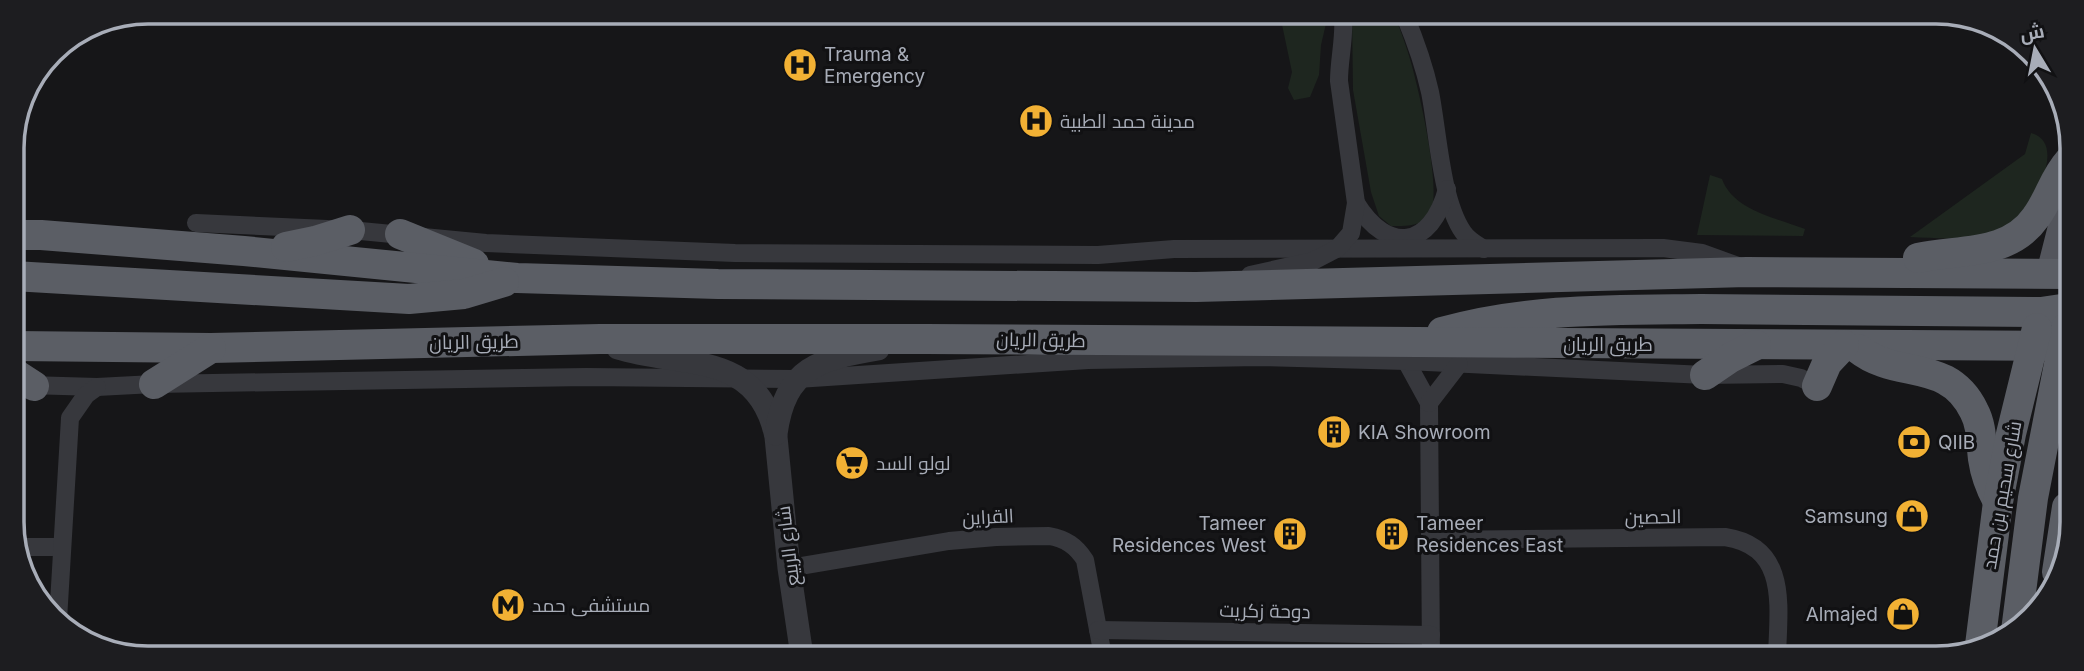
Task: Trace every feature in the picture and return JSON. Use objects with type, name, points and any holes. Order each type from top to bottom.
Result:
[{"type":"highway","points":[[1875,273],[1916,259],[1992,247],[2012,240],[2035,219],[2060,173]]},
{"type":"highway","points":[[244,251],[315,241],[350,230]]},
{"type":"highway","points":[[400,234],[517,278]]},
{"type":"highway","points":[[25,235],[244,251],[517,278],[718,284],[1196,287],[1747,272],[2059,274]]},
{"type":"highway","points":[[25,277],[409,299],[464,295],[517,278]]},
{"type":"highway","points":[[1407,352],[1445,331],[1492,320],[1549,313],[1759,309],[2060,323]]},
{"type":"highway","points":[[2033,346],[2060,325]]},
{"type":"highway","name":"طريق الريان","points":[[24,346],[211,348],[600,339],[926,339],[1407,352],[1758,344],[2033,346]]},
{"type":"highway","points":[[2018,614],[2033,498],[2060,340]]},
{"type":"highway","points":[[1705,375],[1758,344]]},
{"type":"highway","points":[[1817,386],[1827,363],[1848,345],[1882,363],[1926,371],[1949,382],[1971,404],[1976,414],[1982,436],[1986,475],[1998,502]]},
{"type":"highway","name":"شارع سحيم بن حمد","points":[[1981,638],[1998,502],[2011,434],[2033,346]]},
{"type":"highway","points":[[154,384],[211,348]]},
{"type":"street","points":[[1196,287],[1313,261],[1338,248],[1351,233],[1356,203],[1339,92],[1344,24]]},
{"type":"street","points":[[1408,24],[1418,47],[1429,88],[1453,211],[1463,232],[1484,249]]},
{"type":"street","points":[[1356,203],[1365,218],[1380,231],[1390,236],[1408,237],[1422,233],[1430,226],[1439,213],[1447,189]]},
{"type":"street","points":[[196,223],[350,230],[486,243],[735,253],[1086,255],[1174,249],[1673,249],[1702,253],[1747,272]]},
{"type":"street","name":"شارع الربيع","points":[[600,339],[611,346],[633,352],[706,364],[724,370],[753,389],[764,402],[776,437],[789,568],[801,646]]},
{"type":"street","points":[[797,379],[808,369],[828,359],[926,339]]},
{"type":"street","points":[[1407,352],[1429,403],[1431,646]]},
{"type":"street","name":"طريق الريان","points":[[27,382],[97,387],[586,377],[797,379],[1088,359],[1407,352],[1459,364],[1705,375],[1783,374],[1801,378],[1817,386]]},
{"type":"street","points":[[1429,403],[1459,364]]},
{"type":"street","name":"شارع الربيع","points":[[776,437],[781,411],[797,379]]},
{"type":"street","points":[[27,382],[65,407],[70,418],[59,607]]},
{"type":"street","points":[[70,418],[86,395],[97,387]]},
{"type":"street","name":"القراين","points":[[789,568],[972,538],[1060,538],[1070,543],[1085,560],[1101,646]]},
{"type":"street","name":"الحصين","points":[[1431,540],[1737,539],[1757,549],[1772,567],[1778,589],[1777,646]]},
{"type":"street","points":[[27,547],[62,547]]},
{"type":"street","name":"دوحة زكريت","points":[[1098,629],[1431,635]]},
{"type":"shaded area","points":[[1282,24],[1326,24],[1319,75],[1310,97],[1294,100],[1288,88],[1292,72]]},
{"type":"shaded area","points":[[1352,24],[1398,24],[1419,94],[1434,189],[1430,214],[1417,224],[1391,226],[1379,216],[1371,192],[1353,90]]},
{"type":"shaded area","points":[[2031,133],[2040,137],[2045,144],[2047,162],[2030,204],[2015,219],[2004,228],[1982,236],[1910,237],[2025,154]]},
{"type":"shaded area","points":[[1710,175],[1722,179],[1728,190],[1745,206],[1805,229],[1803,236],[1697,235]]},
{"type":"place","name":"Trauma & Emergency","points":[[800,65]]},
{"type":"place","name":"مدينة حمد الطبية","points":[[1036,121]]},
{"type":"place","name":"KIA Showroom","points":[[1334,432]]},
{"type":"place","name":"QIIB","points":[[1914,442]]},
{"type":"place","name":"لولو السد","points":[[852,463]]},
{"type":"place","name":"Samsung","points":[[1912,516]]},
{"type":"place","name":"Tameer Residences West","points":[[1290,534]]},
{"type":"place","name":"Tameer Residences East","points":[[1392,534]]},
{"type":"place","name":"مستشفى حمد","points":[[508,605]]},
{"type":"place","name":"Almajed","points":[[1903,614]]}]
